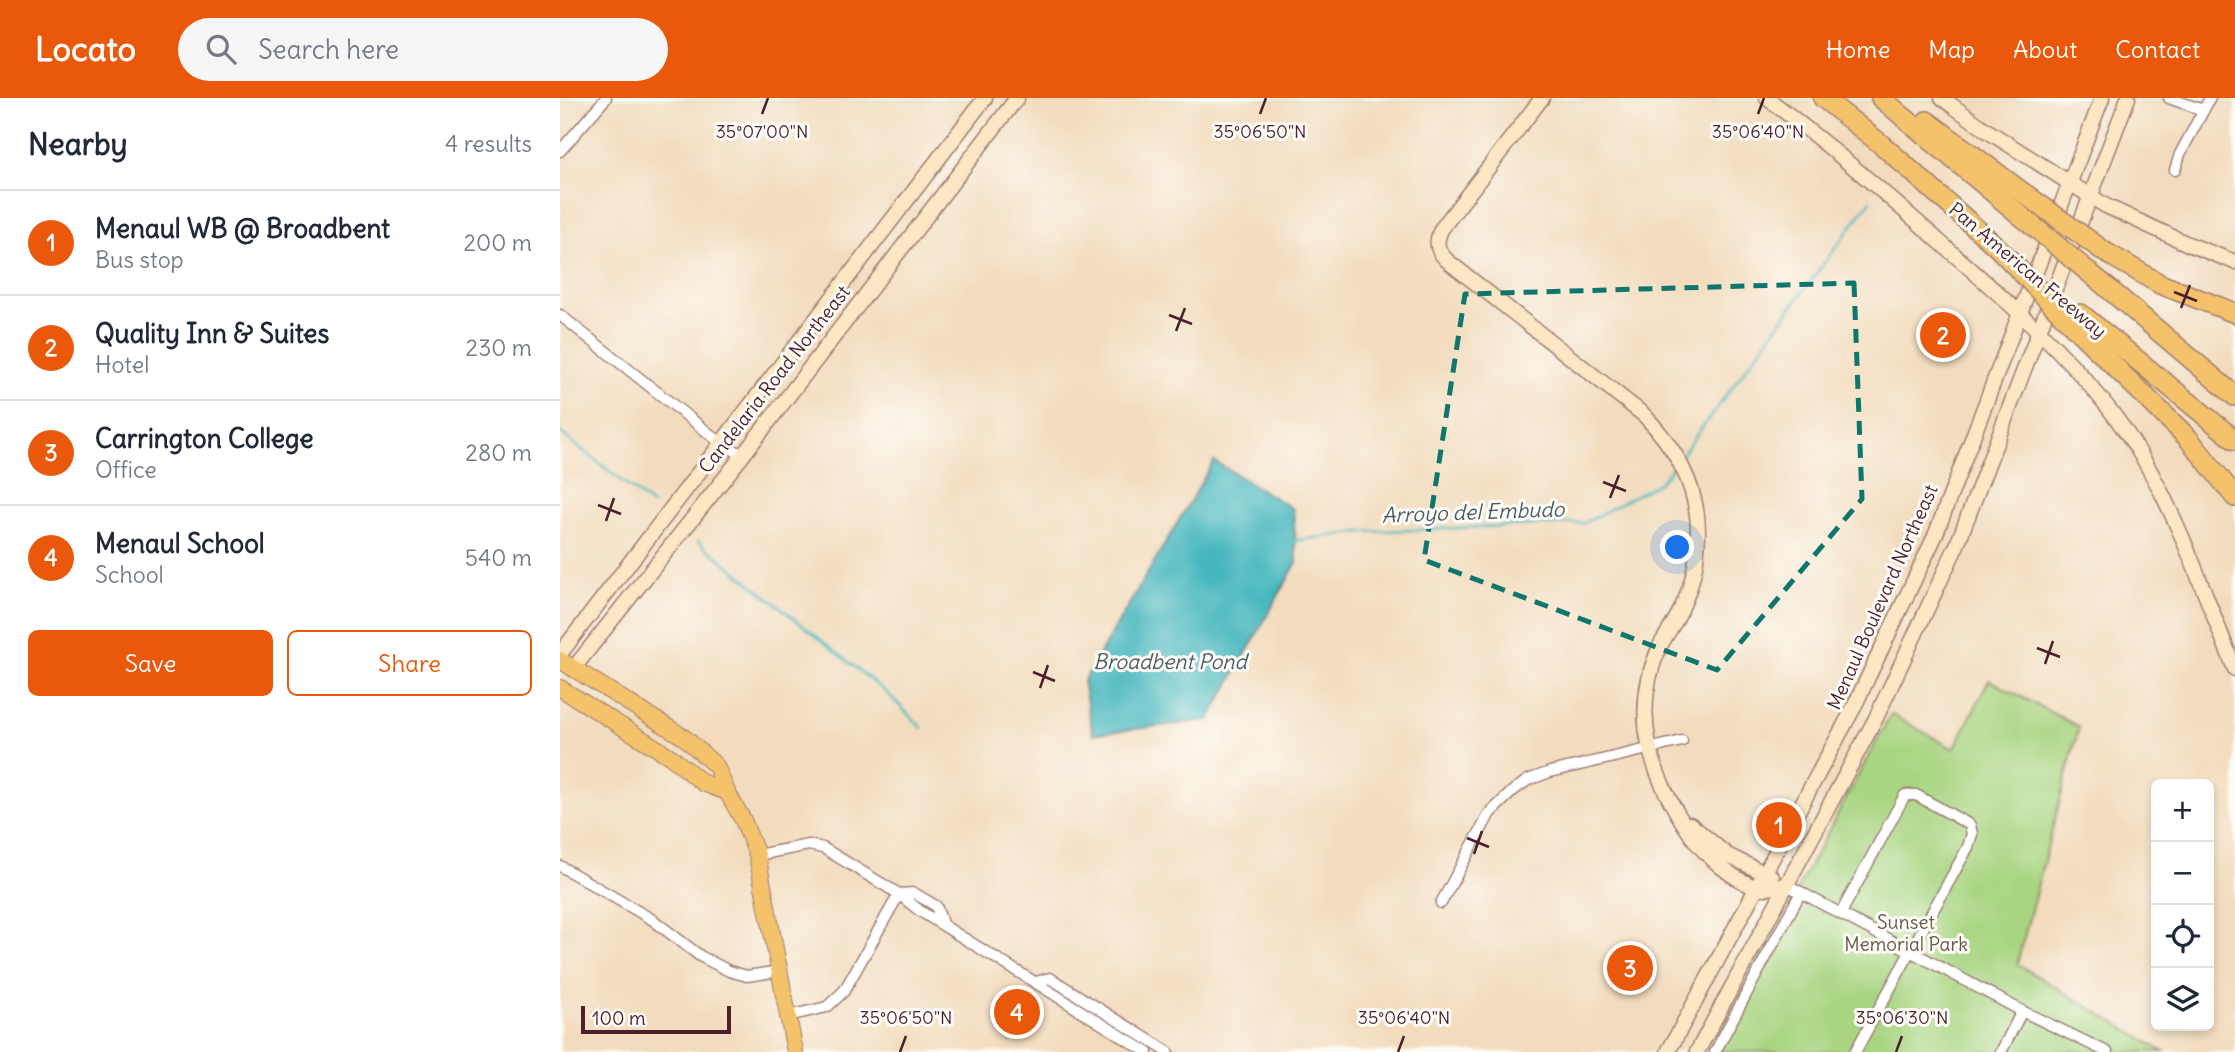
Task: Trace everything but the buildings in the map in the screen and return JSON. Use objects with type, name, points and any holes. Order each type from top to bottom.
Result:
[{"type":"highway","name":"Pan American Freeway","points":[[1824,98],[1881,144],[2079,322],[2235,440]]},
{"type":"highway","name":"Pan American Freeway","points":[[1881,98],[2020,202],[2097,279],[2235,396]]},
{"type":"highway","points":[[1896,98],[2020,202],[2160,284],[2235,313]]},
{"type":"highway","points":[[2160,284],[2235,304]]},
{"type":"highway","points":[[2079,322],[2188,438],[2235,497]]},
{"type":"main road","name":"Candelaria Road Northeast","points":[[560,654],[985,98]]},
{"type":"main road","name":"Candelaria Road Northeast","points":[[560,685],[566,664],[743,456],[1017,98]]},
{"type":"main road","points":[[1542,98],[1442,228],[1437,245],[1442,257],[1644,415],[1669,444],[1686,476],[1697,523],[1696,561],[1685,600],[1661,645],[1651,672],[1646,701],[1649,750],[1659,781],[1683,819],[1727,855],[1794,888]]},
{"type":"main road","points":[[1767,98],[1851,165],[2019,312],[2096,391],[2144,460],[2178,528],[2235,669]]},
{"type":"main road","points":[[1942,98],[2088,197],[2159,231],[2235,262]]},
{"type":"main road","name":"Menaul Boulevard Northeast","points":[[1668,1052],[1853,709],[1935,536],[2102,98]]},
{"type":"main road","points":[[1697,1052],[1794,888],[1957,545],[2128,98]]},
{"type":"main road","points":[[566,664],[685,738],[716,766],[758,855],[795,1052]]},
{"type":"main road","points":[[560,685],[671,757],[703,783],[727,792]]},
{"type":"main road","points":[[1683,819],[1687,830],[1708,857],[1757,888],[1794,888]]},
{"type":"street","points":[[560,151],[606,98]]},
{"type":"street","points":[[2169,98],[2203,110]]},
{"type":"street","points":[[2175,170],[2180,154],[2210,98]]},
{"type":"street","points":[[560,315],[721,443],[743,456]]},
{"type":"street","points":[[1441,903],[1490,813],[1528,780],[1568,767],[1682,741]]},
{"type":"street","points":[[1840,913],[1905,795],[1916,795],[1970,825],[1972,834],[1968,847],[1855,1052]]},
{"type":"street","points":[[758,855],[809,845],[823,848],[899,894],[914,893],[936,906],[942,923],[1147,1052]]},
{"type":"street","points":[[560,866],[653,920],[700,956],[729,971],[747,976],[780,971]]},
{"type":"street","points":[[1715,1052],[1794,888],[2022,1012],[2107,1052]]},
{"type":"street","points":[[788,1016],[827,1007],[844,991],[899,894]]},
{"type":"street","points":[[1036,982],[1050,978],[1168,1052]]},
{"type":"street","points":[[2001,1052],[2022,1012]]},
{"type":"highlighted area","points":[[1854,283],[1862,499],[1717,670],[1424,560],[1465,294]]},
{"type":"green space","name":"Sunset Memorial Park","points":[[1989,680],[2079,727],[2017,964],[2164,1052],[1710,1052],[1891,714],[1954,749]]},
{"type":"water","name":"Broadbent Pond","points":[[1214,461],[1293,509],[1297,562],[1209,720],[1093,734],[1083,682]]},
{"type":"waterway","name":"Arroyo del Embudo","points":[[1681,456],[1871,200]]},
{"type":"waterway","points":[[560,432],[652,505]]},
{"type":"waterway","name":"Arroyo del Embudo","points":[[1292,541],[1360,532],[1584,523],[1660,482],[1675,464]]},
{"type":"waterway","points":[[698,541],[887,693],[922,728]]},
{"type":"place","name":"Quality Inn & Suites","points":[[1943,335]]},
{"type":"place","name":"Menaul WB @ Broadbent","points":[[1779,825]]},
{"type":"place","name":"Carrington College","points":[[1630,968]]},
{"type":"place","name":"Menaul School","points":[[1017,1012]]}]
